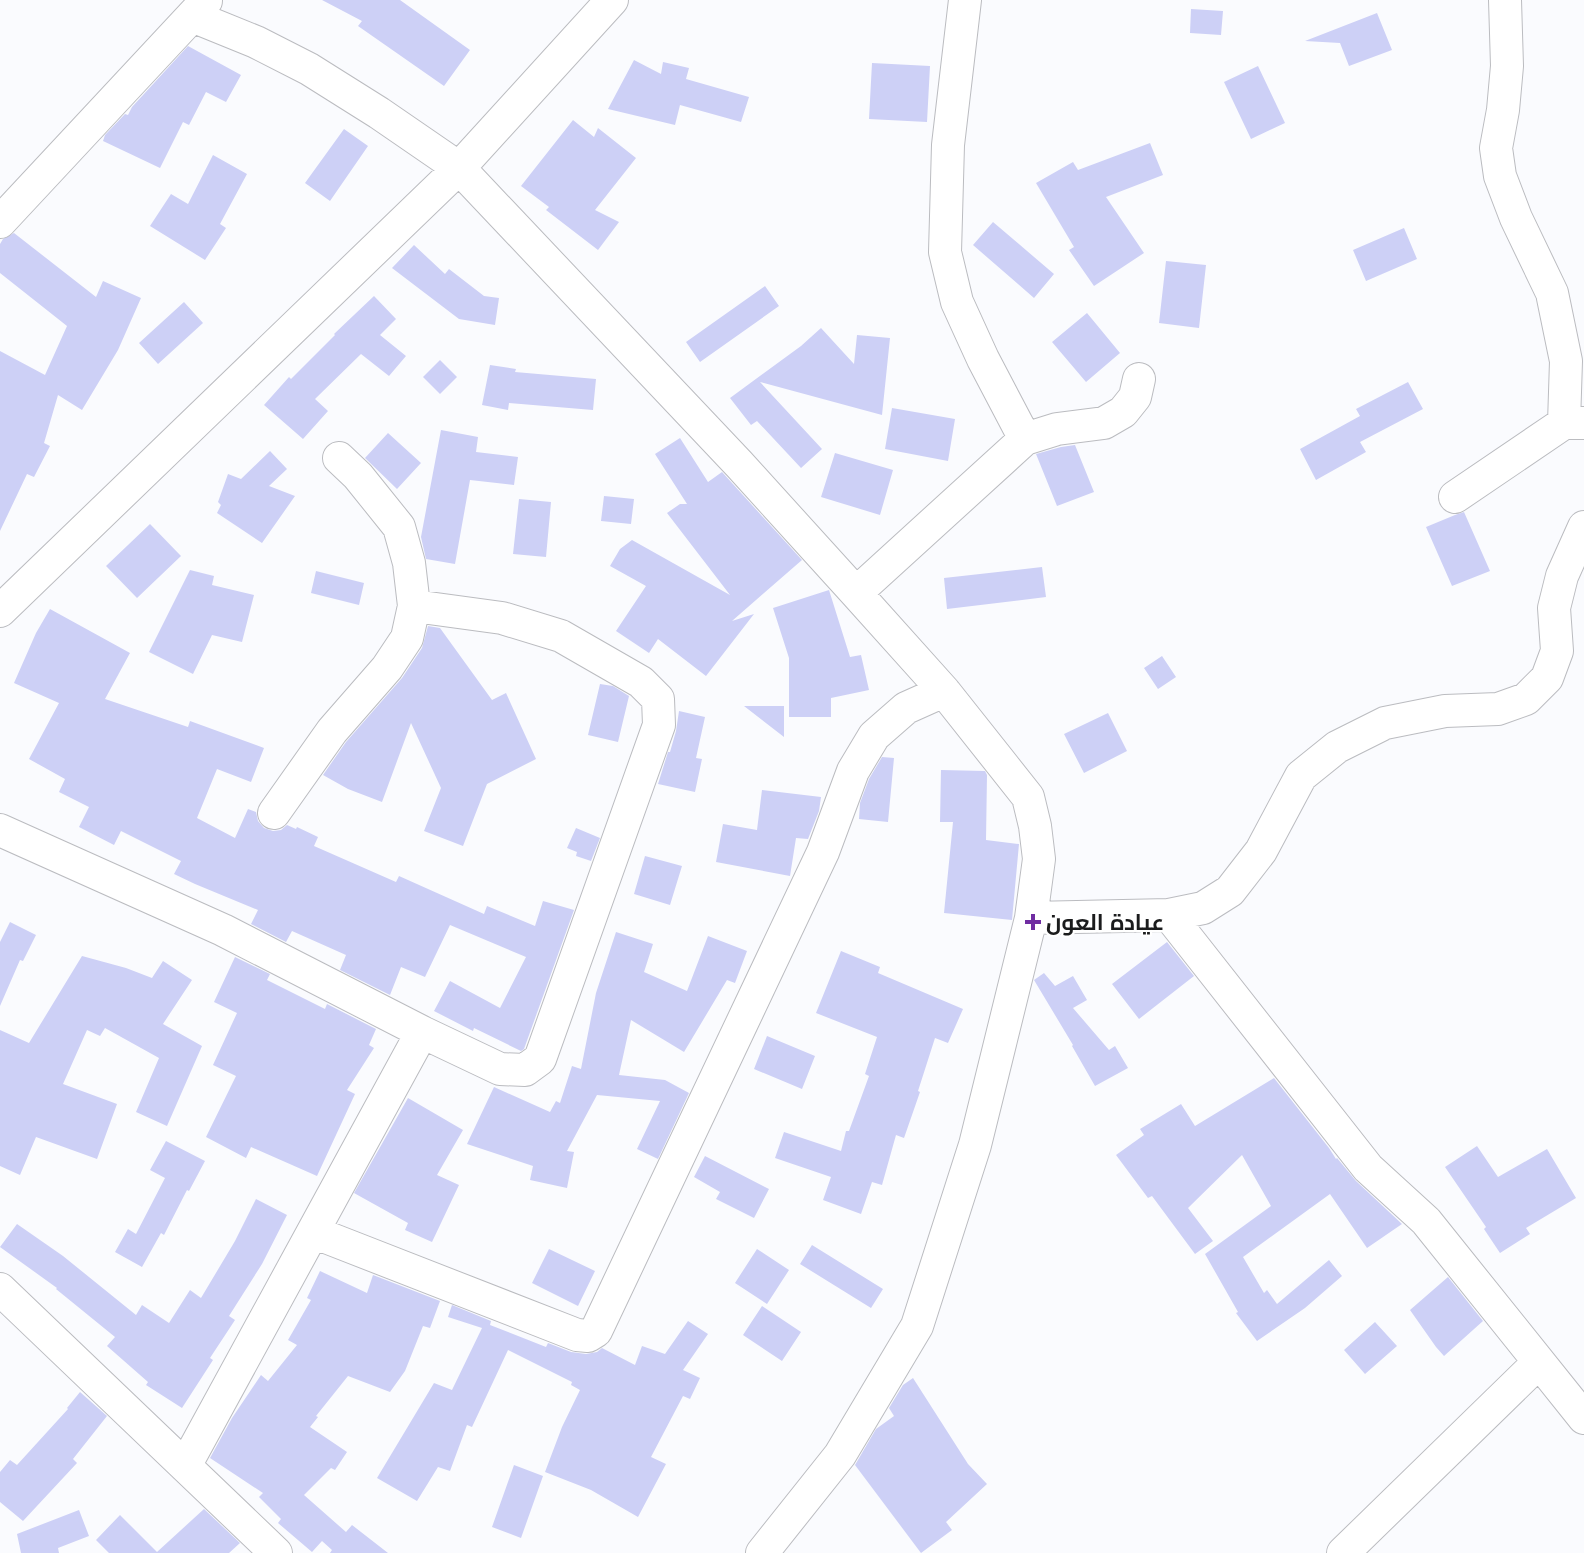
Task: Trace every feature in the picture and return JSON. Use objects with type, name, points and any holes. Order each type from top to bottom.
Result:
[{"type":"street","points":[[0,611],[459,168],[612,0]]},
{"type":"street","points":[[965,0],[948,145],[945,252],[957,302],[983,359],[1025,439]]},
{"type":"street","points":[[1455,497],[1574,423],[1566,361],[1552,293],[1516,218],[1500,176],[1496,148],[1503,110],[1507,66],[1504,0]]},
{"type":"street","points":[[0,222],[200,8],[256,42],[309,69],[379,113],[459,168],[731,456],[944,691],[1028,797],[1035,826],[1039,859],[1031,918],[975,1145],[917,1326],[840,1455],[762,1553]]},
{"type":"street","points":[[855,593],[1025,439],[1057,429],[1104,423],[1124,412],[1135,397],[1139,379]]},
{"type":"street","points":[[274,813],[332,730],[387,668],[407,639],[414,606],[409,563],[399,527],[358,476],[339,458]]},
{"type":"street","points":[[1031,918],[1168,915],[1203,908],[1230,891],[1261,851],[1301,776],[1337,747],[1385,723],[1445,711],[1498,709],[1526,699],[1547,678],[1557,651],[1554,608],[1562,576],[1584,527]]},
{"type":"street","points":[[0,830],[223,930],[422,1032],[500,1069],[525,1070],[540,1059],[659,725],[658,699],[641,682],[561,636],[502,618],[414,606]]},
{"type":"street","points":[[312,1232],[578,1335],[588,1336],[596,1331],[823,852],[853,771],[874,736],[906,708],[944,691]]},
{"type":"street","points":[[1168,915],[1368,1168],[1426,1221],[1584,1418]]},
{"type":"street","points":[[185,1466],[422,1032]]},
{"type":"street","points":[[0,1289],[276,1553]]},
{"type":"street","points":[[1343,1553],[1539,1362]]},
{"type":"building","points":[[322,0],[400,0],[470,50],[444,86],[358,26],[362,21]]},
{"type":"building","points":[[1191,9],[1223,11],[1221,35],[1190,33]]},
{"type":"building","points":[[1377,13],[1392,50],[1349,66],[1340,43],[1305,41]]},
{"type":"building","points":[[188,46],[241,75],[226,102],[206,92],[189,125],[183,122],[160,168],[103,141],[105,135],[125,114],[128,115],[132,107]]},
{"type":"building","points":[[634,60],[661,74],[663,62],[689,68],[686,79],[749,97],[741,122],[680,105],[675,125],[608,109]]},
{"type":"building","points":[[872,63],[930,66],[927,122],[869,119]]},
{"type":"building","points":[[1258,66],[1285,123],[1251,139],[1224,82]]},
{"type":"building","points":[[573,120],[594,137],[598,128],[636,158],[595,210],[619,222],[598,250],[546,210],[549,207],[521,186]]},
{"type":"building","points":[[344,129],[368,146],[330,201],[305,183]]},
{"type":"building","points":[[1150,143],[1163,175],[1106,197],[1144,253],[1094,286],[1069,250],[1074,247],[1036,183],[1073,162],[1078,170]]},
{"type":"building","points":[[213,155],[247,174],[220,224],[226,228],[205,260],[150,226],[171,194],[188,204]]},
{"type":"building","points":[[993,222],[1054,274],[1034,298],[973,245]]},
{"type":"building","points":[[1404,228],[1417,259],[1366,281],[1353,250]]},
{"type":"building","points":[[14,233],[96,297],[103,281],[141,298],[118,350],[82,410],[58,395],[44,443],[50,446],[34,477],[27,474],[0,531],[0,351],[45,375],[67,326],[0,273],[0,244],[3,239]]},
{"type":"building","points":[[414,245],[445,274],[449,269],[484,296],[499,298],[495,325],[459,319],[392,268]]},
{"type":"building","points":[[1166,261],[1206,265],[1199,328],[1159,323]]},
{"type":"building","points":[[765,286],[779,306],[700,362],[686,342]]},
{"type":"building","points":[[374,296],[396,319],[380,335],[406,356],[389,376],[361,354],[315,399],[328,411],[303,439],[264,405],[289,377],[291,379]]},
{"type":"building","points":[[184,302],[203,323],[158,364],[139,343]]},
{"type":"building","points":[[1087,313],[1120,353],[1086,382],[1052,342]]},
{"type":"building","points":[[821,328],[854,364],[857,335],[890,338],[882,415],[760,382],[822,449],[801,468],[757,421],[751,425],[730,398],[801,346]]},
{"type":"building","points":[[440,360],[457,377],[440,394],[423,377]]},
{"type":"building","points":[[490,365],[516,369],[515,372],[596,379],[593,410],[509,403],[508,410],[482,405]]},
{"type":"building","points":[[1408,382],[1423,409],[1360,442],[1366,452],[1316,480],[1300,449],[1360,416],[1356,409]]},
{"type":"building","points":[[892,408],[955,419],[948,461],[885,449]]},
{"type":"building","points":[[441,430],[478,437],[476,452],[518,457],[514,485],[470,480],[455,564],[426,559],[421,537]]},
{"type":"building","points":[[388,433],[421,463],[397,489],[365,458]]},
{"type":"building","points":[[680,438],[708,482],[722,472],[802,560],[732,621],[754,614],[706,676],[658,639],[649,653],[616,631],[646,586],[610,566],[620,549],[632,540],[730,595],[667,513],[680,504],[687,504],[655,454]]},
{"type":"building","points":[[1075,445],[1094,492],[1057,506],[1036,454]]},
{"type":"building","points":[[270,451],[287,469],[269,486],[295,496],[262,543],[217,513],[221,505],[218,502],[228,474],[241,479]]},
{"type":"building","points":[[835,453],[893,470],[880,515],[821,497]]},
{"type":"building","points":[[604,496],[634,499],[631,524],[601,521]]},
{"type":"building","points":[[519,499],[551,502],[546,557],[513,554]]},
{"type":"building","points":[[1464,512],[1490,571],[1452,586],[1426,527]]},
{"type":"building","points":[[150,524],[181,556],[137,598],[106,566]]},
{"type":"building","points":[[1042,567],[1046,597],[947,609],[944,578]]},
{"type":"building","points":[[190,570],[214,576],[212,585],[254,595],[242,642],[212,635],[193,674],[149,652]]},
{"type":"building","points":[[316,571],[364,583],[359,605],[311,593]]},
{"type":"building","points":[[829,590],[850,657],[861,655],[869,690],[831,698],[831,717],[789,717],[789,658],[773,608]]},
{"type":"building","points":[[50,609],[130,653],[105,699],[188,727],[190,721],[264,748],[251,782],[217,769],[197,818],[235,838],[248,809],[256,812],[258,821],[264,828],[273,831],[281,830],[287,825],[296,829],[297,827],[318,837],[314,846],[396,882],[399,876],[484,914],[487,906],[535,926],[543,901],[574,910],[524,1049],[521,1051],[474,1028],[473,1031],[434,1011],[450,981],[500,1008],[526,957],[450,925],[425,977],[401,967],[390,995],[340,970],[346,955],[292,931],[286,942],[251,924],[258,910],[174,874],[181,861],[121,831],[114,845],[79,827],[89,807],[59,792],[65,779],[29,759],[59,703],[14,683],[36,633]]},
{"type":"building","points":[[428,626],[440,628],[492,700],[506,693],[536,759],[487,784],[463,846],[424,831],[441,788],[411,723],[382,802],[348,789],[323,775],[346,742],[402,678],[422,648]]},
{"type":"building","points":[[1162,656],[1176,677],[1158,689],[1144,668]]},
{"type":"building","points":[[600,684],[613,686],[629,696],[618,742],[588,735]]},
{"type":"building","points":[[744,706],[784,706],[784,737]]},
{"type":"building","points":[[679,711],[705,717],[696,758],[702,759],[695,792],[658,784],[668,752],[670,752]]},
{"type":"building","points":[[1108,713],[1127,751],[1084,773],[1064,734]]},
{"type":"building","points":[[882,757],[894,758],[888,822],[859,819],[860,803],[869,779]]},
{"type":"building","points":[[941,770],[985,771],[987,775],[986,840],[1019,844],[1012,920],[944,913],[953,822],[940,822]]},
{"type":"building","points":[[762,790],[821,797],[819,811],[808,839],[796,838],[790,876],[716,862],[723,824],[757,830]]},
{"type":"building","points":[[576,828],[600,838],[591,861],[576,856],[577,852],[567,848]]},
{"type":"building","points":[[645,856],[682,866],[670,905],[634,894]]},
{"type":"building","points":[[10,922],[36,935],[23,961],[20,960],[0,1006],[0,942]]},
{"type":"building","points":[[616,932],[653,944],[644,972],[687,991],[708,936],[747,951],[735,983],[727,980],[684,1052],[631,1020],[619,1075],[665,1080],[689,1093],[658,1159],[637,1149],[660,1101],[597,1095],[567,1151],[574,1152],[567,1188],[530,1180],[533,1166],[467,1144],[494,1087],[550,1112],[556,1101],[560,1103],[572,1066],[581,1069],[596,993]]},
{"type":"building","points":[[1167,942],[1194,976],[1139,1019],[1112,984]]},
{"type":"building","points":[[841,951],[880,967],[878,973],[963,1009],[948,1043],[935,1038],[904,1138],[896,1135],[882,1185],[872,1182],[861,1214],[823,1200],[831,1177],[775,1158],[784,1132],[841,1151],[846,1131],[849,1131],[869,1076],[865,1074],[877,1037],[816,1013]]},
{"type":"building","points":[[82,956],[152,978],[163,961],[192,980],[163,1024],[202,1046],[167,1126],[136,1112],[159,1058],[105,1028],[100,1036],[87,1030],[63,1084],[117,1104],[97,1159],[36,1137],[20,1175],[0,1166],[0,1030],[29,1043]]},
{"type":"building","points":[[235,957],[270,974],[267,980],[325,1009],[327,1004],[376,1029],[369,1045],[374,1048],[347,1090],[355,1094],[317,1176],[251,1147],[246,1158],[206,1137],[236,1076],[213,1065],[237,1013],[214,1002]]},
{"type":"building","points":[[1044,973],[1055,986],[1073,976],[1087,1000],[1073,1008],[1109,1050],[1115,1046],[1128,1068],[1095,1086],[1034,980]]},
{"type":"building","points":[[767,1036],[815,1056],[802,1089],[754,1069]]},
{"type":"building","points":[[1274,1078],[1336,1159],[1402,1224],[1367,1248],[1330,1194],[1243,1257],[1264,1293],[1267,1290],[1277,1304],[1329,1260],[1342,1276],[1305,1308],[1257,1341],[1236,1313],[1238,1312],[1205,1254],[1271,1206],[1242,1155],[1188,1208],[1213,1241],[1195,1254],[1152,1196],[1148,1198],[1116,1155],[1144,1135],[1140,1129],[1181,1104],[1195,1126]]},
{"type":"building","points":[[408,1098],[463,1130],[437,1175],[459,1185],[432,1242],[405,1230],[408,1223],[354,1193]]},
{"type":"building","points":[[166,1141],[205,1161],[164,1235],[161,1233],[142,1267],[115,1252],[128,1229],[136,1234],[165,1178],[150,1170]]},
{"type":"building","points":[[1477,1146],[1498,1177],[1547,1149],[1576,1198],[1526,1228],[1530,1234],[1500,1253],[1484,1229],[1486,1227],[1445,1167]]},
{"type":"building","points":[[705,1156],[769,1189],[754,1218],[716,1199],[720,1192],[694,1177]]},
{"type":"building","points":[[256,1199],[287,1215],[262,1264],[229,1316],[235,1320],[210,1358],[213,1360],[182,1408],[146,1385],[148,1382],[107,1346],[115,1337],[57,1288],[0,1247],[17,1224],[63,1256],[136,1315],[142,1305],[169,1323],[190,1290],[201,1298],[235,1241]]},
{"type":"building","points":[[812,1245],[883,1289],[871,1308],[800,1264]]},
{"type":"building","points":[[549,1249],[595,1271],[578,1306],[532,1283]]},
{"type":"building","points":[[757,1249],[789,1270],[767,1304],[735,1283]]},
{"type":"building","points":[[320,1271],[367,1293],[373,1275],[440,1301],[430,1328],[423,1326],[405,1371],[390,1392],[348,1376],[310,1427],[347,1452],[335,1470],[331,1468],[304,1495],[346,1532],[352,1525],[388,1553],[330,1553],[332,1550],[322,1541],[312,1552],[278,1523],[281,1519],[259,1497],[263,1493],[210,1458],[232,1418],[261,1375],[268,1381],[297,1345],[288,1340],[311,1300],[307,1298]]},
{"type":"building","points":[[1448,1277],[1483,1321],[1444,1356],[1410,1310]]},
{"type":"building","points":[[452,1305],[491,1321],[490,1325],[546,1347],[548,1343],[571,1352],[586,1354],[597,1352],[602,1348],[635,1365],[642,1346],[665,1354],[688,1321],[708,1334],[683,1370],[700,1378],[690,1399],[683,1396],[651,1457],[666,1464],[638,1517],[591,1490],[545,1472],[562,1427],[580,1390],[571,1385],[572,1382],[508,1350],[472,1427],[467,1425],[450,1471],[438,1467],[417,1501],[377,1478],[434,1383],[452,1390],[482,1328],[448,1317]]},
{"type":"building","points":[[762,1306],[801,1332],[782,1361],[743,1335]]},
{"type":"building","points":[[1375,1322],[1397,1346],[1365,1374],[1344,1350]]},
{"type":"building","points":[[913,1378],[968,1464],[987,1484],[946,1522],[952,1530],[921,1553],[855,1465],[876,1429],[894,1416],[889,1408],[903,1385]]},
{"type":"building","points":[[80,1392],[107,1416],[73,1459],[77,1463],[23,1521],[0,1502],[0,1472],[10,1460],[17,1465],[68,1409]]},
{"type":"building","points":[[514,1465],[543,1476],[521,1538],[492,1527]]},
{"type":"building","points":[[204,1509],[240,1543],[229,1553],[109,1553],[96,1540],[120,1515],[157,1552]]},
{"type":"building","points":[[79,1510],[89,1536],[58,1548],[59,1553],[21,1553],[17,1534]]},
{"type":"place","name":"عيادة العون","points":[[1033,922]]}]
